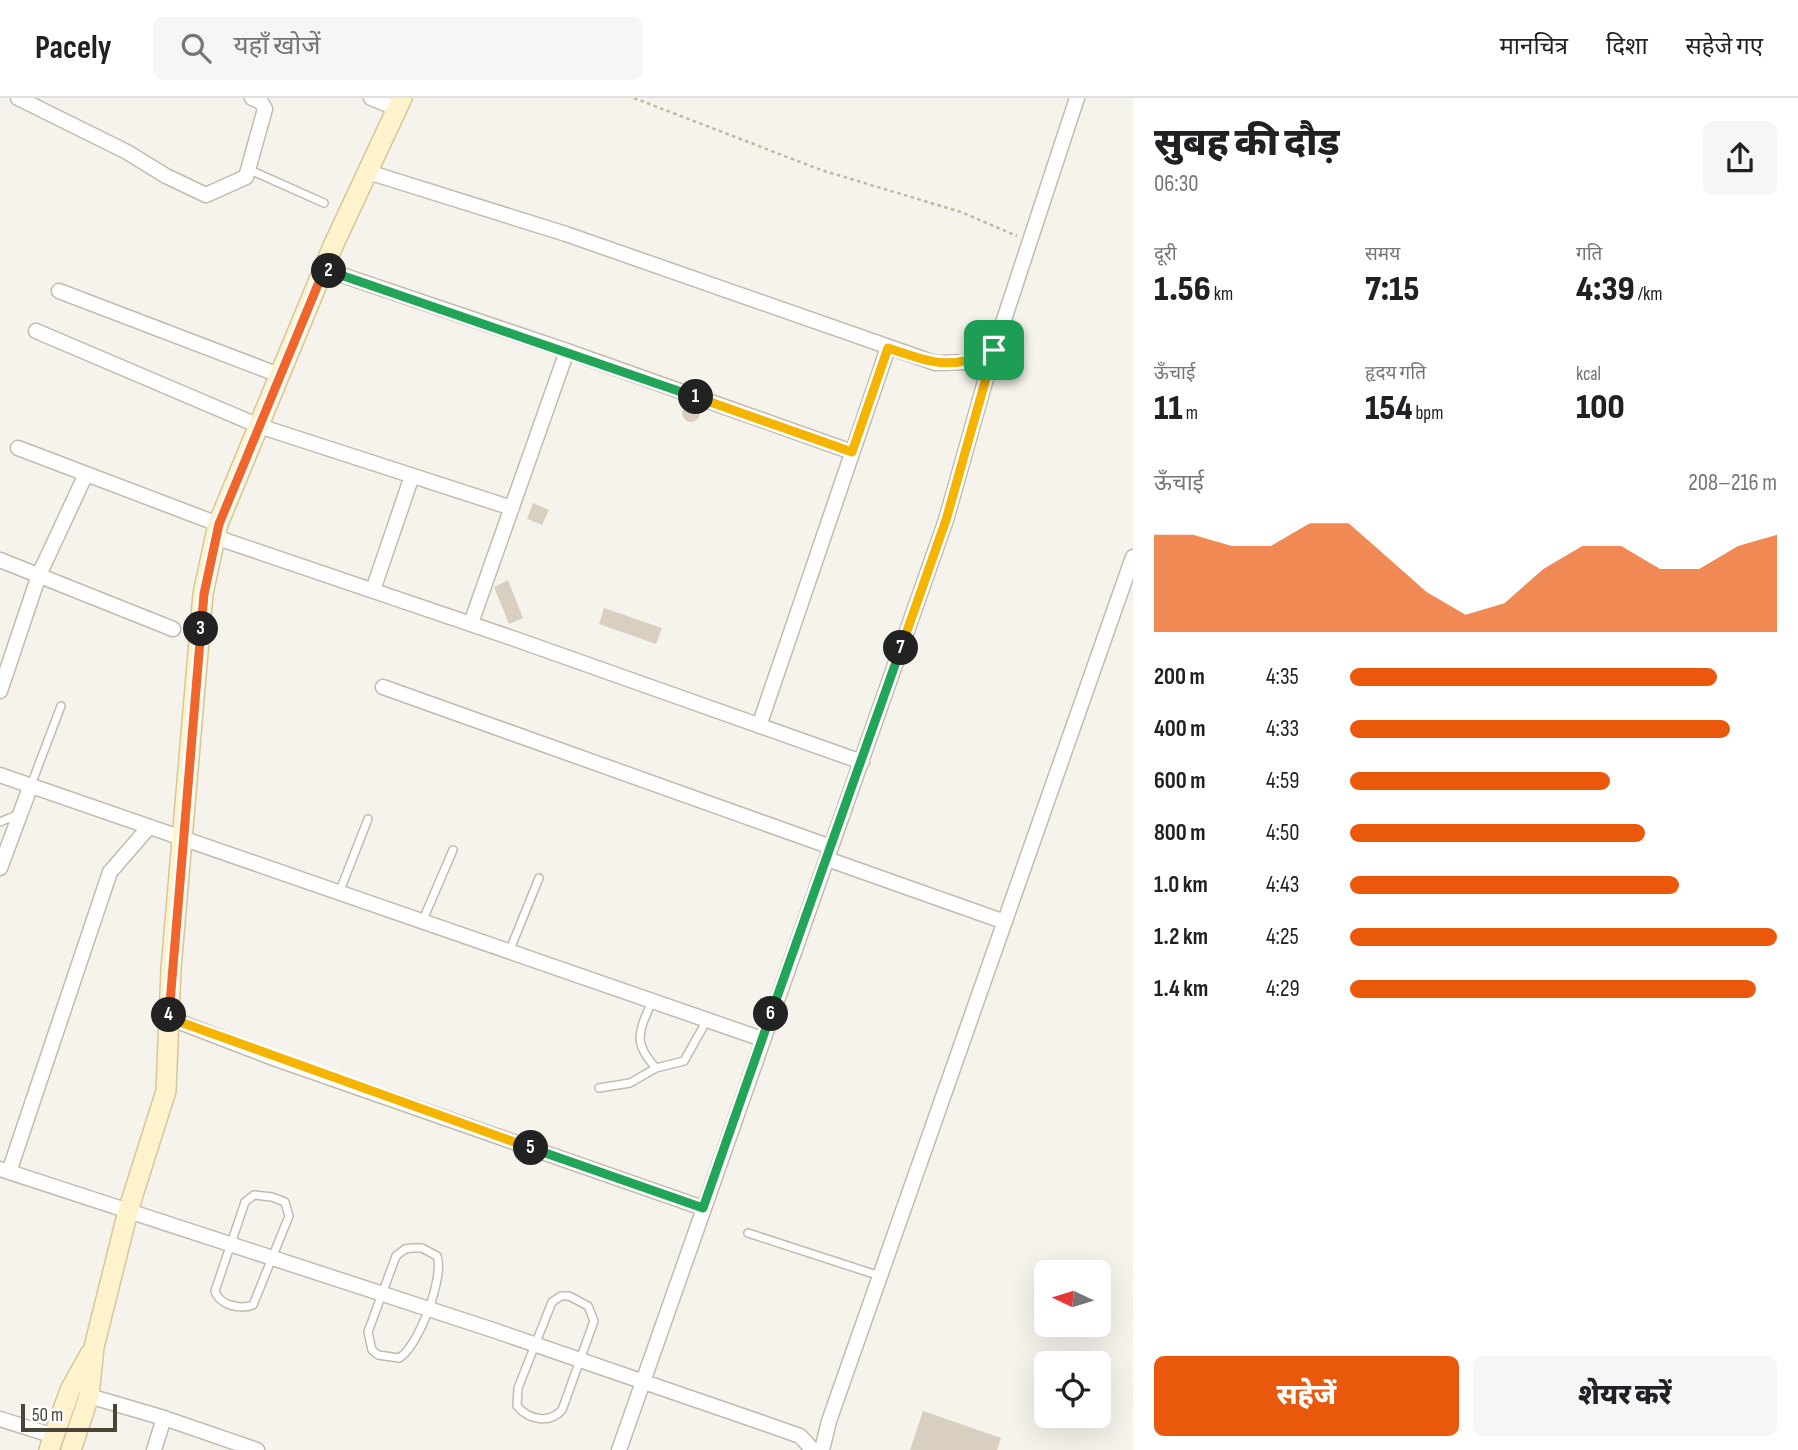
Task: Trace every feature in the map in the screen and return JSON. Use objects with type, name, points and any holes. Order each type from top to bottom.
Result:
[{"type":"main road","points":[[71,1450],[89,1396],[93,1347],[128,1211],[166,1091],[169,1018],[204,594],[217,530],[324,270],[400,103]]},
{"type":"main road","points":[[51,1443],[71,1390],[93,1347]]},
{"type":"street","points":[[18,98],[43,102],[199,193],[213,194],[243,181],[250,170],[265,109],[261,102],[252,98]]},
{"type":"street","points":[[371,98],[400,103]]},
{"type":"street","points":[[619,1450],[946,520],[994,350],[1077,98]]},
{"type":"street","points":[[368,172],[566,234],[935,363],[952,365],[971,362],[994,350]]},
{"type":"street","points":[[324,270],[567,351],[852,452]]},
{"type":"street","points":[[59,291],[279,375]]},
{"type":"street","points":[[36,331],[258,426],[512,508]]},
{"type":"street","points":[[759,726],[888,348]]},
{"type":"street","points":[[471,624],[567,351]]},
{"type":"street","points":[[18,448],[217,530],[373,590],[862,762]]},
{"type":"street","points":[[0,691],[39,575],[86,474]]},
{"type":"street","points":[[373,590],[412,475]]},
{"type":"street","points":[[822,1450],[829,1420],[1133,557]]},
{"type":"street","points":[[0,560],[173,629]]},
{"type":"street","points":[[383,687],[829,853],[1005,922]]},
{"type":"street","points":[[0,775],[762,1039]]},
{"type":"street","points":[[0,868],[31,785]]},
{"type":"street","points":[[149,827],[110,872],[4,1171],[382,1294],[800,1436],[813,1450]]},
{"type":"street","points":[[169,1018],[703,1208]]},
{"type":"street","points":[[89,1396],[164,1418],[237,1447],[257,1450]]},
{"type":"street","points":[[154,1450],[164,1418]]},
{"type":"street","points":[[0,1419],[51,1443]]},
{"type":"lane","points":[[250,170],[324,202]]},
{"type":"lane","points":[[31,785],[61,706]]},
{"type":"lane","points":[[0,821],[20,814]]},
{"type":"lane","points":[[339,893],[368,819]]},
{"type":"lane","points":[[422,922],[453,850]]},
{"type":"lane","points":[[509,953],[539,878]]},
{"type":"lane","points":[[652,1001],[640,1029],[639,1042],[656,1068]]},
{"type":"lane","points":[[599,1088],[630,1083],[656,1068],[684,1061],[707,1020]]},
{"type":"lane","points":[[272,1196],[285,1202],[289,1211],[273,1259],[253,1306],[240,1308],[222,1301],[215,1291],[229,1245],[249,1197],[272,1196]]},
{"type":"lane","points":[[748,1233],[880,1276]]},
{"type":"lane","points":[[422,1248],[433,1252],[441,1264],[440,1276],[427,1309],[406,1354],[399,1358],[378,1355],[368,1341],[368,1332],[382,1294],[400,1251],[422,1248]]},
{"type":"lane","points":[[569,1296],[588,1306],[594,1321],[582,1362],[562,1410],[550,1419],[528,1415],[517,1406],[516,1399],[534,1345],[555,1298],[569,1296]]},
{"type":"path","points":[[634,98],[811,167],[961,212],[1029,241]]},
{"type":"building","points":[[691,404],[697,407],[700,413],[697,419],[691,422],[685,419],[682,413],[685,407]]},
{"type":"building","points":[[533,503],[549,510],[542,525],[527,519]]},
{"type":"building","points":[[508,580],[523,618],[509,624],[494,587]]},
{"type":"building","points":[[604,608],[662,628],[656,644],[599,624]]},
{"type":"building","points":[[923,1411],[1001,1438],[997,1450],[910,1450]]},
{"type":"route","points":[[324,270],[567,351],[852,452],[888,348],[935,363],[952,365],[971,362],[994,350],[946,520],[703,1208],[276,1059],[169,1018],[204,594],[215,537],[258,426],[324,270]]}]
